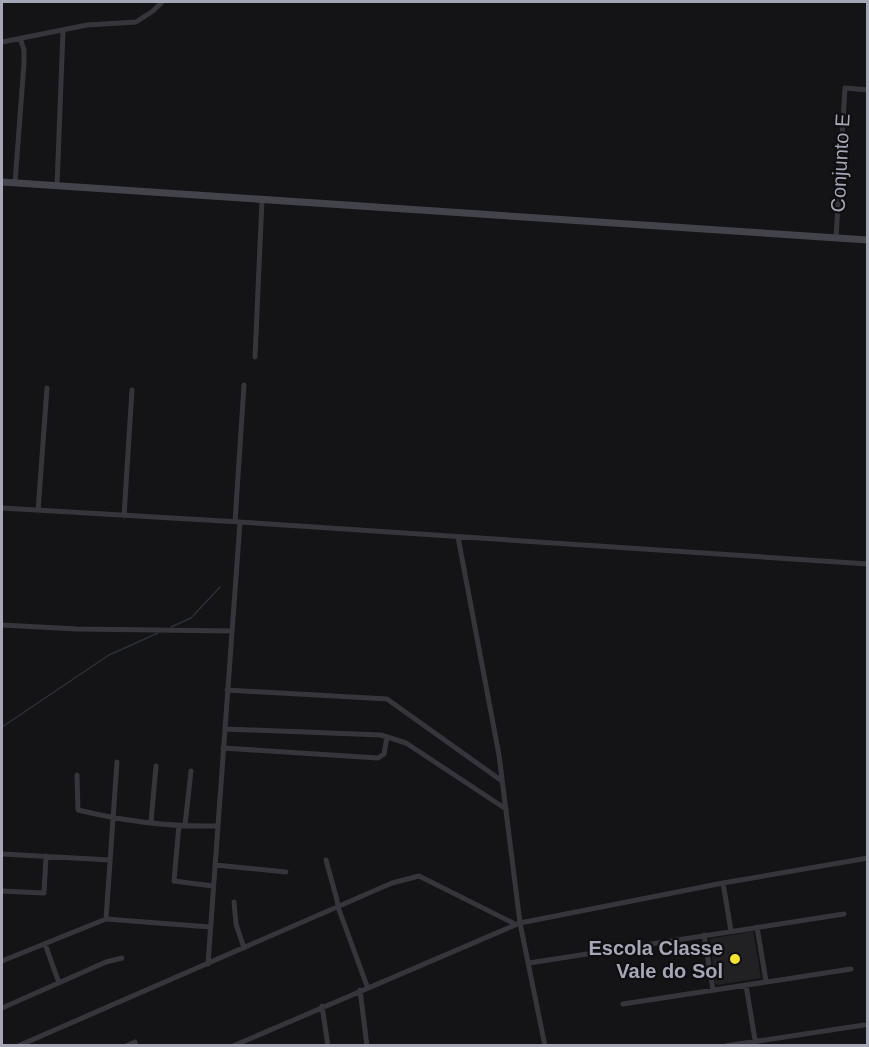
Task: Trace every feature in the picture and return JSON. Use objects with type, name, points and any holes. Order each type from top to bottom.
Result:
[{"type":"street","points":[[2,42],[87,25],[136,22],[162,2]]},
{"type":"street","points":[[57,186],[63,31]]},
{"type":"street","points":[[15,183],[24,63],[24,50],[20,38]]},
{"type":"street","name":"Conjunto E","points":[[836,238],[844,88],[867,90]]},
{"type":"street","points":[[2,182],[867,240]]},
{"type":"street","points":[[255,357],[262,200]]},
{"type":"street","points":[[208,964],[232,631],[244,385]]},
{"type":"street","points":[[38,512],[47,388]]},
{"type":"street","points":[[124,516],[132,390]]},
{"type":"street","points":[[2,508],[867,564]]},
{"type":"street","points":[[458,537],[503,782],[518,923],[529,963],[545,1046]]},
{"type":"street","points":[[2,625],[77,629],[232,631]]},
{"type":"street","points":[[227,690],[387,699],[503,782]]},
{"type":"street","points":[[225,729],[381,735],[406,743],[506,810]]},
{"type":"street","points":[[223,748],[378,758],[384,754],[387,737]]},
{"type":"street","points":[[106,919],[117,762]]},
{"type":"street","points":[[151,822],[156,766]]},
{"type":"street","points":[[191,771],[174,881],[213,886]]},
{"type":"street","points":[[76,775],[78,810],[113,819],[218,826]]},
{"type":"street","points":[[2,854],[110,860]]},
{"type":"street","points":[[2,891],[44,893],[46,856]]},
{"type":"street","points":[[232,1046],[518,923],[867,858]]},
{"type":"street","points":[[326,860],[338,907],[367,986]]},
{"type":"street","points":[[215,866],[286,872]]},
{"type":"street","points":[[18,1046],[392,883],[419,876],[518,923]]},
{"type":"street","points":[[723,883],[730,931]]},
{"type":"street","points":[[234,902],[244,948]]},
{"type":"street","points":[[529,963],[844,914]]},
{"type":"street","points":[[2,961],[106,919],[210,927]]},
{"type":"street","points":[[757,927],[766,981]]},
{"type":"street","points":[[704,935],[713,990]]},
{"type":"street","points":[[45,944],[59,983]]},
{"type":"street","points":[[2,1008],[106,962],[122,958]]},
{"type":"street","points":[[623,1004],[851,969]]},
{"type":"street","points":[[746,985],[755,1043]]},
{"type":"street","points":[[360,990],[367,1046]]},
{"type":"street","points":[[322,1006],[328,1046]]},
{"type":"street","points":[[725,1046],[864,1025]]},
{"type":"street","points":[[126,1046],[135,1042],[136,1046]]},
{"type":"shaded area","name":"Escola Classe Vale do Sol","points":[[753,931],[761,978],[715,984],[710,939]]},
{"type":"waterway","points":[[171,627],[191,618],[220,587]]},
{"type":"waterway","points":[[2,727],[109,655],[158,633]]},
{"type":"place","name":"Escola Classe Vale do Sol","points":[[735,959]]}]
